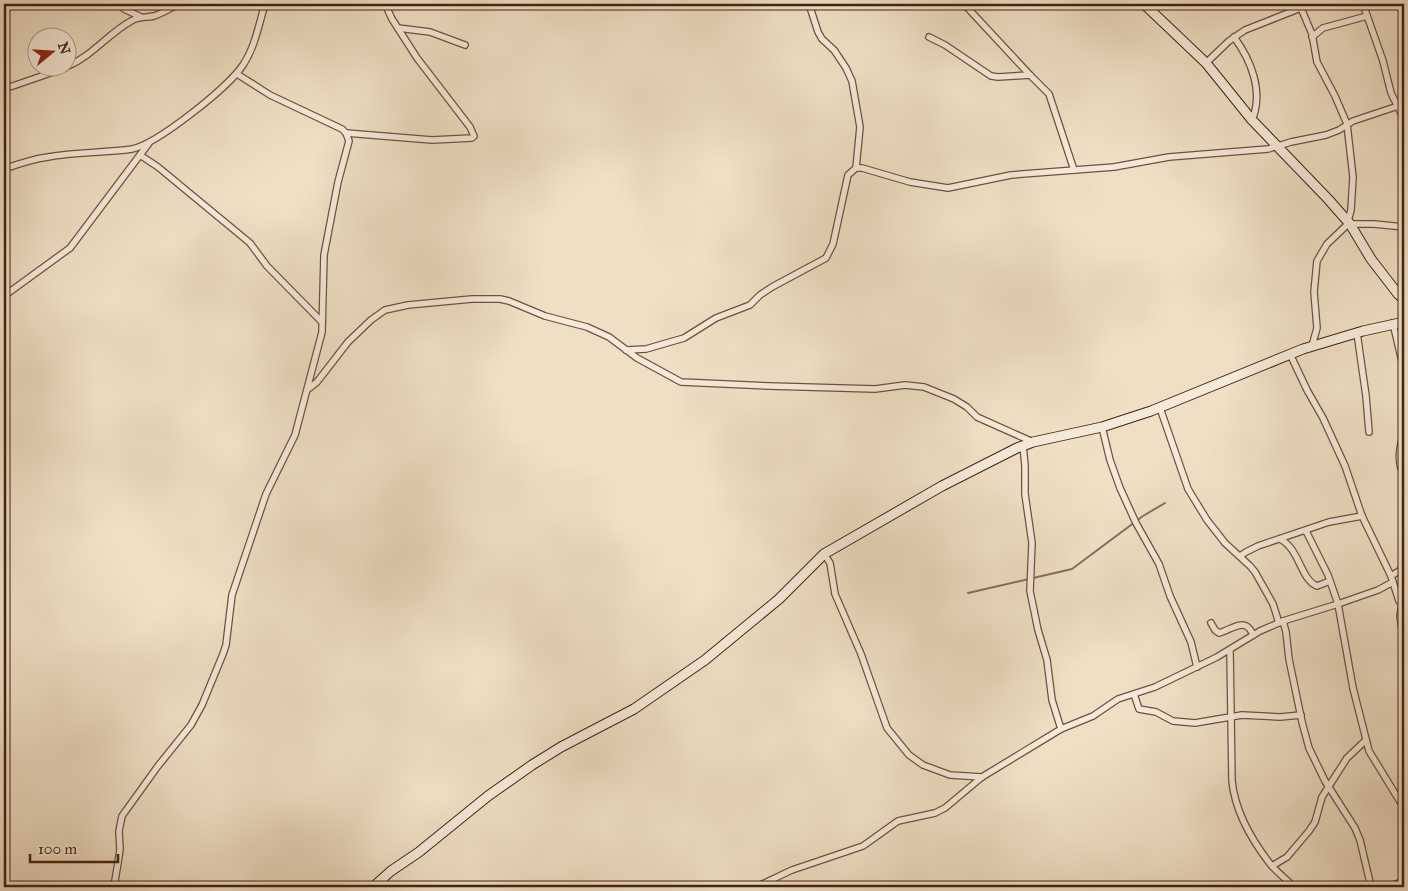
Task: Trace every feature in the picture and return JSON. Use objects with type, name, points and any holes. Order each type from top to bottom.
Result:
[{"type":"street","points":[[120,4],[124,9],[141,17]]},
{"type":"street","points":[[78,61],[86,57],[119,29],[141,17],[159,14],[179,4]]},
{"type":"street","points":[[4,169],[48,156],[133,148],[149,143],[178,123],[237,74],[254,42],[265,4]]},
{"type":"street","points":[[237,74],[270,95],[336,126],[346,133],[432,140],[472,138],[474,136],[470,127],[417,58],[392,19],[385,4]]},
{"type":"street","points":[[809,4],[818,32],[822,39],[834,50],[852,81],[860,127],[856,168]]},
{"type":"street","points":[[964,4],[1030,76],[1050,94],[1074,170]]},
{"type":"street","points":[[1144,4],[1206,63],[1252,120],[1328,198],[1349,223],[1371,259],[1404,299]]},
{"type":"street","points":[[1206,63],[1234,37],[1254,26],[1311,4]]},
{"type":"street","points":[[1363,4],[1392,93],[1401,105],[1404,132]]},
{"type":"street","points":[[1301,8],[1312,37],[1315,56],[1336,96],[1347,124],[1353,177],[1349,223],[1327,244],[1317,262],[1314,292],[1317,328],[1312,346]]},
{"type":"street","points":[[1312,37],[1323,28],[1367,16]]},
{"type":"street","points":[[398,28],[430,32],[465,45]]},
{"type":"street","points":[[929,37],[953,50],[978,69],[991,76],[1030,76]]},
{"type":"street","points":[[1234,37],[1246,56],[1256,86],[1258,99],[1252,120]]},
{"type":"street","points":[[4,89],[35,78]]},
{"type":"street","points":[[626,350],[646,349],[684,338],[716,318],[750,305],[772,286],[826,258],[833,244],[846,181],[848,175],[856,168],[936,188],[948,188],[1011,175],[1114,167],[1178,156],[1260,150],[1326,135],[1360,118],[1401,105]]},
{"type":"street","points":[[114,887],[120,850],[119,831],[122,816],[158,766],[191,725],[208,691],[226,645],[232,595],[266,494],[296,436],[322,332],[324,255],[338,182],[348,147],[346,133]]},
{"type":"street","points":[[4,296],[70,248],[149,143]]},
{"type":"street","points":[[140,155],[158,167],[250,243],[267,266],[322,322]]},
{"type":"street","points":[[1349,223],[1404,227]]},
{"type":"street","points":[[308,389],[317,382],[348,342],[378,314],[385,310],[408,305],[472,299],[509,301],[545,316],[587,326],[609,337],[666,375],[682,382],[875,389],[905,385],[924,387],[954,399],[977,417],[1033,442]]},
{"type":"street","points":[[373,887],[488,796],[532,765],[552,752],[634,709],[705,660],[778,599],[824,554],[942,486],[1033,442],[1102,427],[1160,408],[1312,346],[1393,323],[1404,322]]},
{"type":"street","points":[[1393,323],[1404,370]]},
{"type":"street","points":[[1356,333],[1366,396],[1369,432]]},
{"type":"street","points":[[1290,354],[1345,466],[1362,516],[1392,579],[1397,597],[1403,606],[1400,613],[1404,642]]},
{"type":"street","points":[[1160,408],[1188,489],[1211,525],[1230,548],[1250,566],[1264,588],[1286,632],[1289,658],[1303,728],[1313,758],[1347,814],[1360,840],[1371,887]]},
{"type":"street","points":[[1102,427],[1110,460],[1136,523],[1159,564],[1170,596],[1188,634],[1197,667]]},
{"type":"street","points":[[1404,432],[1399,459],[1404,475]]},
{"type":"street","points":[[1023,446],[1025,466],[1024,494],[1032,543],[1030,590],[1038,630],[1047,660],[1052,700],[1061,729]]},
{"type":"street","points":[[1240,556],[1252,548],[1329,522],[1362,516]]},
{"type":"street","points":[[1306,531],[1330,581],[1338,604],[1353,688],[1372,757],[1404,808]]},
{"type":"street","points":[[1280,539],[1293,550],[1312,584],[1317,586],[1330,581]]},
{"type":"street","points":[[824,554],[830,563],[834,594],[858,647],[887,728],[908,755],[923,765],[950,775],[982,777]]},
{"type":"street","points":[[756,887],[792,870],[863,846],[898,821],[935,813],[944,808],[982,777],[1061,729],[1093,716],[1118,699],[1155,687],[1230,650],[1253,635],[1281,622],[1378,590],[1404,568]]},
{"type":"street","points":[[1211,623],[1215,630],[1220,633],[1241,625],[1247,625],[1250,627],[1253,635]]},
{"type":"street","points":[[1230,650],[1232,781],[1235,800],[1246,826],[1272,866],[1294,887]]},
{"type":"street","points":[[1134,694],[1138,708],[1156,712],[1173,721],[1195,723],[1242,715],[1280,717],[1301,715]]},
{"type":"street","points":[[1272,866],[1287,857],[1309,832],[1314,824],[1318,804],[1347,758],[1366,740]]},
{"type":"street","points":[[1390,887],[1404,881]]},
{"type":"waterway","points":[[968,593],[1072,569],[1143,516],[1165,503]]}]
